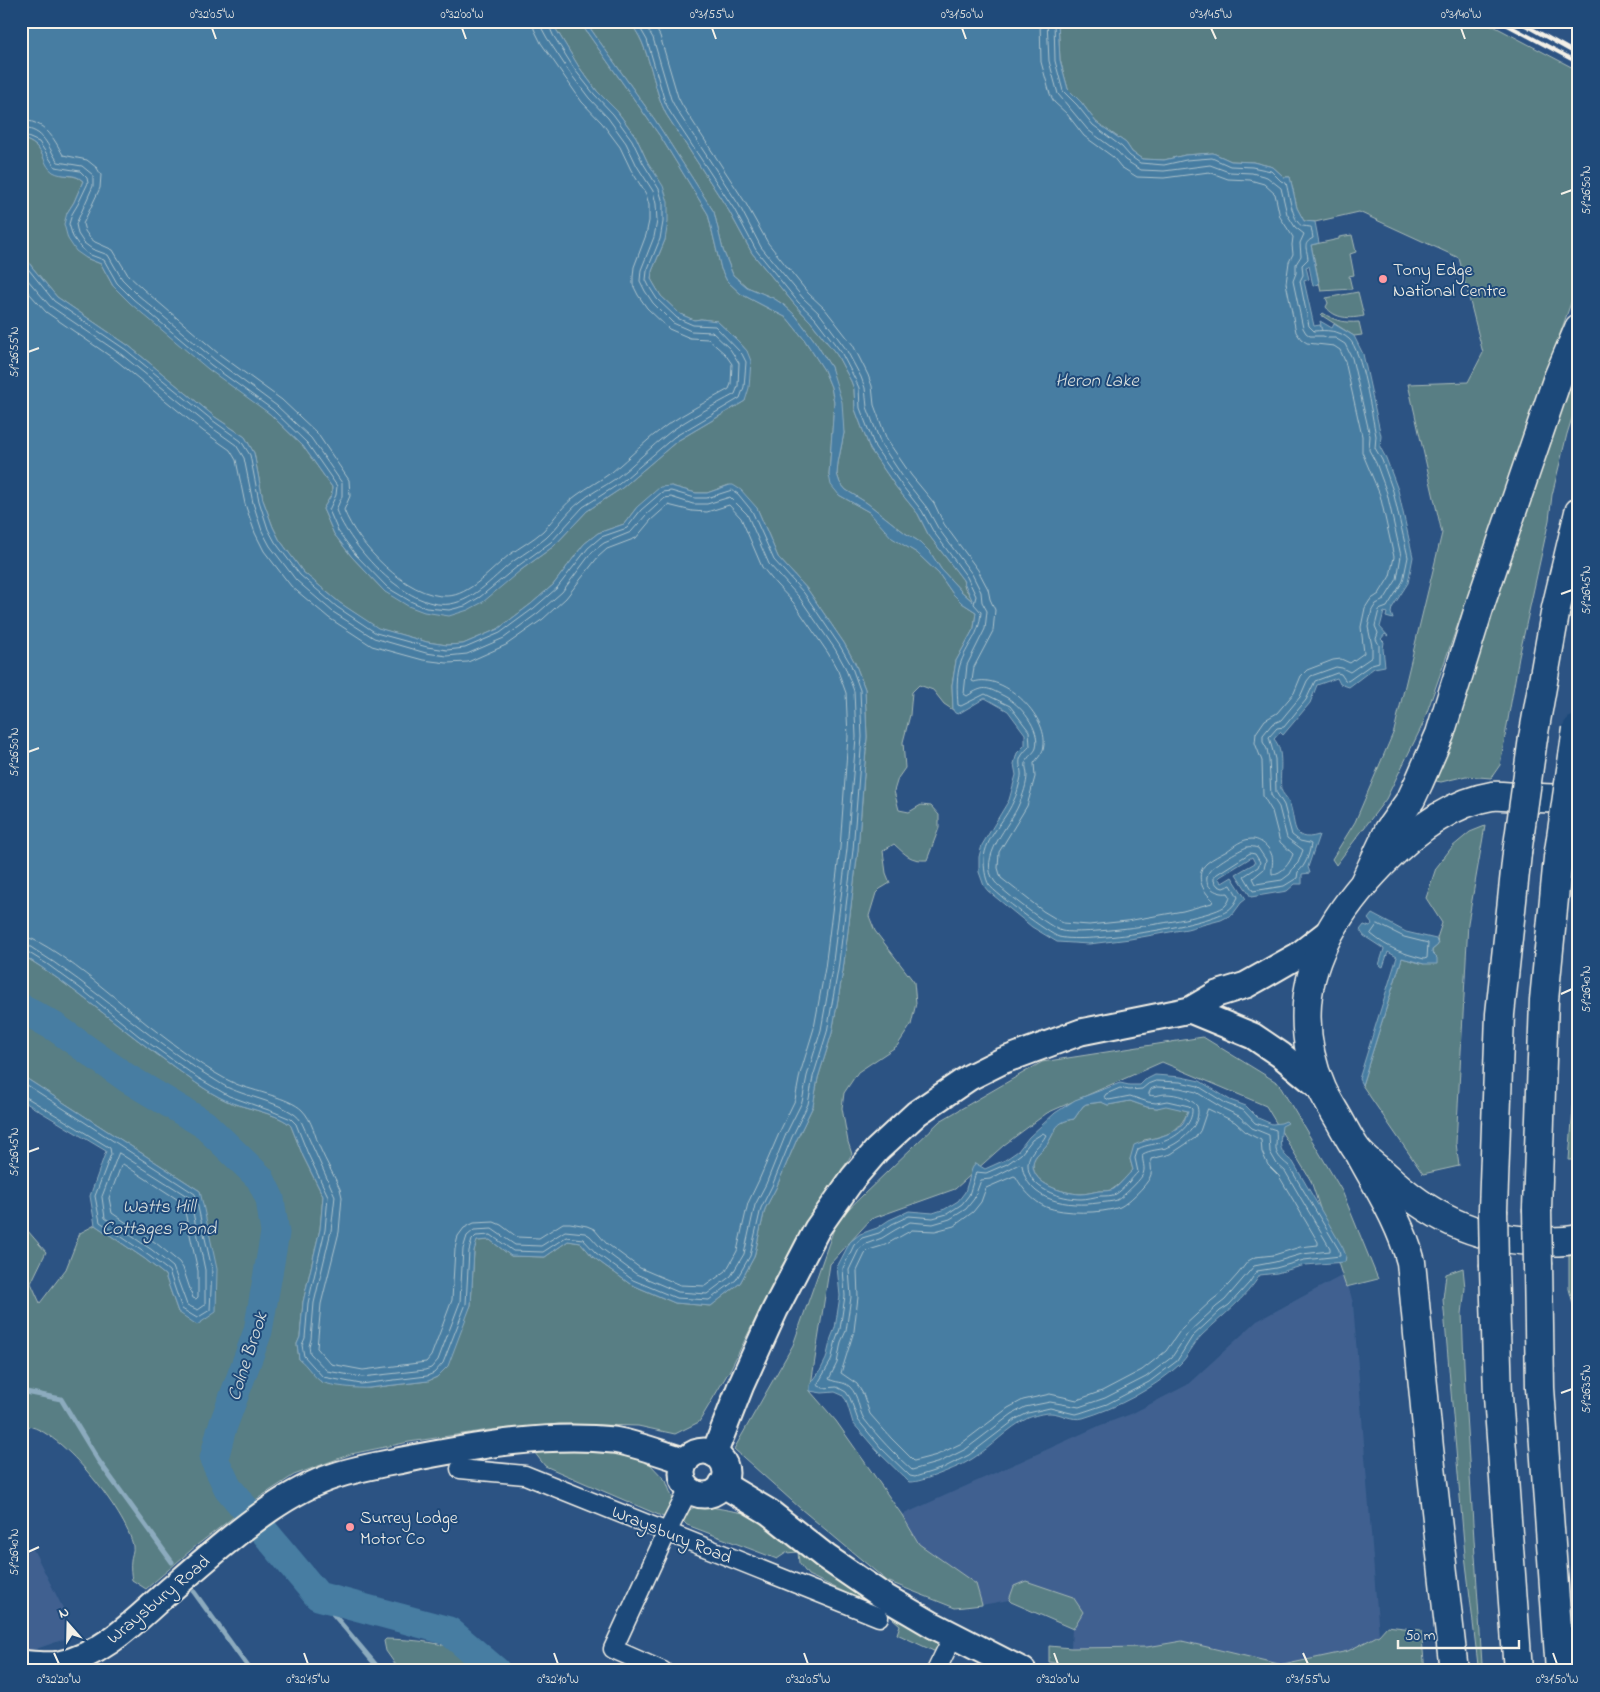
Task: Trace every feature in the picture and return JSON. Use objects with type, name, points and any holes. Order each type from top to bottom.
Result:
[{"type":"main road","points":[[1365,881],[1389,830],[1420,782],[1440,734],[1481,602],[1557,380],[1579,328]]},
{"type":"main road","points":[[1518,1671],[1498,1396],[1494,1266],[1493,1210],[1500,1014],[1517,853],[1533,738],[1556,608],[1579,512]]},
{"type":"main road","points":[[1560,1671],[1540,1388],[1537,1210],[1544,1000],[1558,858],[1578,723]]},
{"type":"main road","points":[[1454,1671],[1429,1448],[1412,1262],[1397,1220],[1322,1089],[1308,1044],[1306,1005],[1308,990],[1316,960],[1330,931],[1345,907],[1365,881],[1416,832],[1450,811],[1465,804],[1492,796],[1579,799]]},
{"type":"main road","points":[[714,1454],[741,1385],[775,1310],[817,1229],[853,1178],[877,1150],[917,1113],[970,1077],[1002,1061],[1081,1032],[1190,1010],[1217,994],[1246,985],[1264,975],[1299,955],[1330,931]]},
{"type":"main road","points":[[1190,1010],[1254,1036],[1281,1054],[1322,1089]]},
{"type":"main road","points":[[1357,1150],[1418,1204],[1465,1228],[1493,1237],[1514,1240],[1567,1241],[1579,1238]]},
{"type":"main road","name":"Wraysbury Road","points":[[21,1663],[57,1668],[87,1655],[105,1644],[146,1612],[228,1540],[271,1508],[304,1489],[332,1477],[356,1470],[445,1452],[516,1441],[571,1438],[615,1440],[686,1461]]},
{"type":"main road","points":[[699,1452],[714,1454],[720,1458],[724,1465],[725,1477],[722,1484],[710,1494],[703,1495],[689,1489],[684,1483],[682,1476],[686,1461],[699,1452]]},
{"type":"main road","points":[[722,1484],[769,1512],[826,1557],[880,1594],[953,1636],[1023,1671]]},
{"type":"street","name":"Wraysbury Road","points":[[460,1469],[525,1475],[879,1617]]},
{"type":"street","points":[[662,1671],[613,1649],[689,1489]]},
{"type":"street","points":[[936,1671],[953,1636]]},
{"type":"shaded area","points":[[1345,1274],[1353,1303],[1379,1635],[1348,1651],[1283,1665],[1182,1641],[1147,1647],[1071,1648],[1072,1629],[1009,1600],[982,1605],[975,1584],[919,1544],[902,1515],[1101,1425],[1131,1414],[1187,1385],[1257,1321]]},
{"type":"shaded area","points":[[33,1549],[73,1628],[71,1637],[30,1651],[21,1649],[21,1552]]},
{"type":"green space","points":[[551,21],[579,21],[662,139],[708,214],[721,269],[727,281],[741,294],[787,318],[804,339],[824,370],[831,387],[834,402],[829,475],[839,495],[869,512],[893,538],[917,553],[939,574],[962,603],[976,612],[974,628],[956,661],[952,685],[953,710],[944,704],[933,690],[919,685],[912,692],[910,715],[903,742],[905,768],[898,778],[894,791],[899,810],[909,812],[921,805],[931,806],[939,815],[939,828],[927,860],[912,858],[894,844],[883,851],[886,873],[890,883],[876,893],[869,916],[875,931],[914,982],[916,1003],[911,1025],[897,1046],[858,1072],[844,1093],[842,1108],[852,1154],[781,1267],[731,1368],[699,1422],[675,1434],[638,1426],[560,1424],[489,1430],[409,1442],[351,1454],[294,1475],[257,1499],[197,1545],[146,1589],[132,1580],[131,1559],[133,1546],[128,1532],[118,1513],[88,1472],[52,1438],[35,1428],[21,1426],[21,1223],[46,1252],[31,1283],[40,1303],[66,1269],[80,1233],[95,1225],[165,1275],[178,1312],[200,1191],[21,1075],[21,954],[59,979],[203,1088],[234,1104],[279,1118],[291,1126],[303,1156],[323,1196],[320,1229],[303,1302],[300,1337],[297,1344],[299,1359],[306,1364],[321,1382],[369,1388],[428,1381],[437,1377],[471,1305],[476,1241],[490,1240],[511,1256],[545,1257],[568,1241],[581,1243],[593,1257],[630,1284],[675,1303],[711,1306],[740,1283],[754,1257],[765,1209],[813,1106],[818,1078],[832,1033],[843,971],[858,850],[867,737],[865,689],[855,663],[844,643],[808,590],[778,557],[757,508],[729,485],[707,493],[696,493],[671,486],[637,507],[624,524],[598,533],[584,544],[553,585],[498,629],[463,644],[447,645],[427,642],[377,628],[340,603],[303,572],[279,539],[263,500],[254,453],[245,437],[215,417],[129,346],[57,297],[21,251],[21,138],[36,146],[48,166],[54,171],[83,181],[67,213],[86,258],[101,264],[113,286],[270,414],[303,446],[332,487],[332,494],[323,509],[334,534],[352,557],[385,592],[521,570],[554,546],[587,511],[622,488],[677,441],[745,401],[747,351],[717,321],[694,320],[680,314],[661,296],[651,279],[652,271],[665,240],[647,161],[636,137],[617,111],[597,91],[579,67]]},
{"type":"green space","points":[[585,21],[630,21],[641,39],[666,114],[729,211],[752,253],[837,355],[854,389],[855,409],[870,449],[896,487],[918,514],[928,534],[963,580],[965,588],[975,603],[941,569],[930,552],[920,542],[846,490],[840,483],[837,474],[844,433],[831,367],[796,316],[784,305],[747,287],[733,275],[723,250],[714,212],[655,120]]},
{"type":"green space","points":[[1058,21],[1484,21],[1579,71],[1579,280],[1422,726],[1386,799],[1336,865],[1332,859],[1355,822],[1394,731],[1442,533],[1408,384],[1468,382],[1483,353],[1459,258],[1359,212],[1315,222],[1304,221],[1297,208],[1290,177],[1284,177],[1273,167],[1253,162],[1231,161],[1213,153],[1185,155],[1164,160],[1142,159],[1132,152],[1126,143],[1096,122],[1081,102],[1068,89],[1060,60]]},
{"type":"green space","points":[[1352,235],[1356,252],[1350,254],[1354,275],[1349,276],[1352,289],[1321,291],[1311,245]]},
{"type":"green space","points":[[1358,292],[1364,316],[1353,318],[1338,316],[1326,307],[1328,303],[1326,298]]},
{"type":"green space","points":[[1323,313],[1340,321],[1359,322],[1362,335],[1354,336],[1321,315]]},
{"type":"green space","points":[[1579,362],[1579,396],[1567,434],[1552,495],[1549,520],[1519,657],[1500,765],[1491,778],[1466,776],[1441,782],[1436,781],[1534,482],[1552,440],[1561,406]]},
{"type":"green space","points":[[1485,826],[1468,923],[1456,1143],[1459,1166],[1423,1174],[1362,1085],[1402,958],[1424,964],[1432,950],[1438,945],[1437,938],[1442,923],[1426,898],[1436,868],[1452,847],[1470,832]]},
{"type":"green space","points":[[1579,1030],[1579,1160],[1569,1160]]},
{"type":"green space","points":[[1203,1037],[1278,1083],[1342,1191],[1378,1279],[1346,1287],[1311,1181],[1266,1106],[1162,1062],[1047,1113],[1004,1145],[955,1189],[871,1219],[830,1264],[810,1391],[836,1421],[902,1515],[919,1544],[976,1584],[982,1605],[955,1608],[887,1581],[801,1509],[734,1449],[793,1345],[837,1220],[940,1121],[1042,1062]]},
{"type":"green space","points":[[1130,1101],[1147,1107],[1157,1108],[1166,1105],[1188,1111],[1176,1129],[1165,1135],[1144,1140],[1130,1159],[1133,1170],[1111,1190],[1083,1194],[1073,1193],[1058,1190],[1038,1177],[1034,1171],[1034,1161],[1060,1124],[1074,1119],[1086,1104],[1102,1102],[1108,1105]]},
{"type":"green space","points":[[1579,1250],[1579,1411],[1574,1307],[1569,1289],[1569,1251]]},
{"type":"green space","points":[[1463,1268],[1465,1288],[1462,1314],[1466,1414],[1482,1664],[1478,1665],[1465,1555],[1443,1299],[1446,1274]]},
{"type":"green space","points":[[603,1446],[649,1463],[666,1481],[674,1502],[668,1519],[545,1466],[531,1448]]},
{"type":"green space","points":[[700,1505],[760,1516],[931,1635],[938,1645],[938,1653],[897,1634],[900,1625],[883,1610],[808,1575],[799,1563],[798,1552],[786,1553],[777,1559],[687,1525],[683,1521],[685,1515]]},
{"type":"green space","points":[[1026,1581],[1073,1597],[1083,1612],[1073,1629],[1009,1600],[1014,1586]]},
{"type":"green space","points":[[1387,1626],[1421,1630],[1425,1671],[1080,1671],[1062,1664],[1049,1662],[1049,1646],[1071,1648],[1147,1647],[1182,1641],[1283,1665],[1348,1651],[1379,1635]]},
{"type":"green space","points":[[386,1639],[430,1642],[458,1649],[484,1662],[495,1671],[400,1671],[386,1651],[384,1641]]},
{"type":"water","points":[[21,21],[551,21],[579,67],[597,91],[617,111],[636,137],[647,161],[663,186],[668,202],[668,222],[665,240],[652,271],[651,279],[661,296],[680,314],[694,320],[717,321],[747,351],[751,361],[749,388],[745,401],[677,441],[622,488],[587,511],[554,546],[521,570],[483,602],[468,610],[449,616],[424,612],[408,606],[385,592],[352,557],[334,534],[323,509],[332,494],[332,487],[303,446],[270,414],[208,369],[130,303],[113,286],[101,264],[86,258],[76,251],[68,239],[64,224],[67,213],[83,181],[80,178],[53,172],[36,146],[21,138]]},
{"type":"water","name":"Heron Lake","points":[[579,21],[585,21],[655,120],[714,212],[723,250],[733,275],[747,287],[784,305],[796,316],[831,367],[842,402],[844,433],[837,474],[840,483],[846,490],[920,542],[930,552],[941,569],[973,602],[963,580],[928,534],[918,514],[896,487],[870,449],[855,409],[854,389],[837,355],[752,253],[729,211],[666,114],[641,39],[630,21],[1058,21],[1060,60],[1068,89],[1081,102],[1096,122],[1126,143],[1132,152],[1142,159],[1164,160],[1185,155],[1213,153],[1231,161],[1253,162],[1273,167],[1284,177],[1290,177],[1297,208],[1304,221],[1315,222],[1319,243],[1311,245],[1319,284],[1313,286],[1309,266],[1306,267],[1309,279],[1304,281],[1314,326],[1320,325],[1322,331],[1320,321],[1332,328],[1334,324],[1354,336],[1363,354],[1381,436],[1380,447],[1398,490],[1413,557],[1408,583],[1392,608],[1393,619],[1386,617],[1387,613],[1384,612],[1380,627],[1388,636],[1385,634],[1381,639],[1384,642],[1385,666],[1374,668],[1349,687],[1340,684],[1337,678],[1317,685],[1310,703],[1283,735],[1280,732],[1274,739],[1281,756],[1281,789],[1289,802],[1298,834],[1309,837],[1319,835],[1308,867],[1310,873],[1302,874],[1302,884],[1295,884],[1287,891],[1251,897],[1236,874],[1255,863],[1252,857],[1218,878],[1222,883],[1232,877],[1246,899],[1233,914],[1221,920],[1187,929],[1089,944],[1057,942],[1032,927],[988,891],[979,872],[979,857],[982,845],[1009,800],[1016,775],[1014,764],[1017,753],[1025,745],[1025,734],[1008,711],[985,698],[958,714],[953,710],[952,685],[956,661],[974,628],[976,612],[962,603],[953,594],[939,574],[917,553],[892,538],[869,512],[839,495],[831,485],[829,475],[834,402],[831,387],[824,370],[804,339],[787,318],[741,294],[727,281],[721,269],[708,214],[662,139]]},
{"type":"water","points":[[21,251],[57,297],[129,346],[215,417],[245,437],[254,453],[263,500],[279,539],[303,572],[340,603],[378,628],[427,642],[447,645],[463,644],[498,629],[553,585],[584,544],[598,533],[624,524],[637,507],[660,487],[671,486],[696,493],[707,493],[733,485],[741,490],[757,508],[778,557],[808,590],[844,643],[855,663],[865,689],[867,737],[858,850],[843,971],[832,1033],[818,1078],[813,1106],[765,1209],[754,1257],[740,1283],[711,1306],[675,1303],[630,1284],[593,1257],[581,1243],[568,1241],[545,1257],[511,1256],[490,1240],[477,1241],[474,1251],[471,1305],[448,1366],[437,1377],[428,1381],[369,1388],[345,1387],[322,1382],[299,1359],[297,1344],[300,1337],[303,1302],[320,1229],[323,1196],[303,1156],[291,1126],[279,1118],[234,1104],[203,1088],[59,979],[21,954]]},
{"type":"water","points":[[1372,914],[1406,932],[1436,939],[1438,945],[1432,950],[1432,953],[1437,958],[1437,964],[1424,964],[1402,958],[1362,1085],[1359,1079],[1397,957],[1388,952],[1383,967],[1379,965],[1384,949],[1364,936],[1360,930],[1364,925],[1370,927],[1372,924],[1368,919]]},
{"type":"water","name":"Watts Hill Cottages Pond","points":[[21,1075],[200,1191],[217,1269],[216,1312],[197,1325],[178,1312],[165,1275],[95,1225],[90,1196],[106,1151],[21,1100]]},
{"type":"water","points":[[1155,1075],[1200,1081],[1230,1100],[1246,1106],[1258,1118],[1272,1124],[1286,1121],[1288,1123],[1282,1126],[1280,1142],[1282,1150],[1293,1162],[1343,1248],[1346,1256],[1345,1262],[1305,1265],[1277,1273],[1260,1275],[1240,1300],[1202,1335],[1182,1362],[1146,1390],[1109,1409],[1079,1419],[1050,1413],[1028,1418],[1013,1427],[968,1462],[934,1476],[909,1482],[877,1451],[853,1423],[846,1400],[842,1395],[835,1392],[822,1393],[810,1391],[810,1385],[826,1359],[835,1328],[840,1296],[837,1267],[850,1242],[860,1234],[877,1228],[909,1211],[933,1213],[945,1209],[958,1201],[965,1192],[975,1163],[985,1169],[1005,1160],[1018,1151],[1029,1137],[1055,1113],[1075,1100],[1120,1083],[1140,1085]],"holes":[[[1130,1101],[1147,1107],[1157,1108],[1166,1106],[1188,1111],[1179,1128],[1160,1137],[1134,1145],[1130,1159],[1133,1170],[1114,1189],[1085,1194],[1058,1190],[1043,1182],[1034,1171],[1033,1164],[1035,1158],[1048,1143],[1057,1126],[1074,1119],[1086,1104],[1101,1102],[1108,1105]]]},
{"type":"waterway","name":"Colne Brook","points":[[21,1008],[55,1027],[127,1078],[204,1124],[260,1178],[270,1199],[275,1233],[258,1331],[221,1431],[214,1459],[228,1488],[318,1596],[449,1631],[496,1671]]},
{"type":"waterway","points":[[21,1391],[61,1399],[98,1460],[172,1562]]},
{"type":"waterway","points":[[194,1592],[251,1671]]},
{"type":"waterway","points":[[318,1596],[381,1671]]},
{"type":"railway","points":[[1500,21],[1579,63]]},
{"type":"railway","points":[[1518,21],[1577,54]]},
{"type":"place","name":"Tony Edge National Centre","points":[[1383,279]]},
{"type":"place","name":"Surrey Lodge Motor Co","points":[[350,1527]]}]
